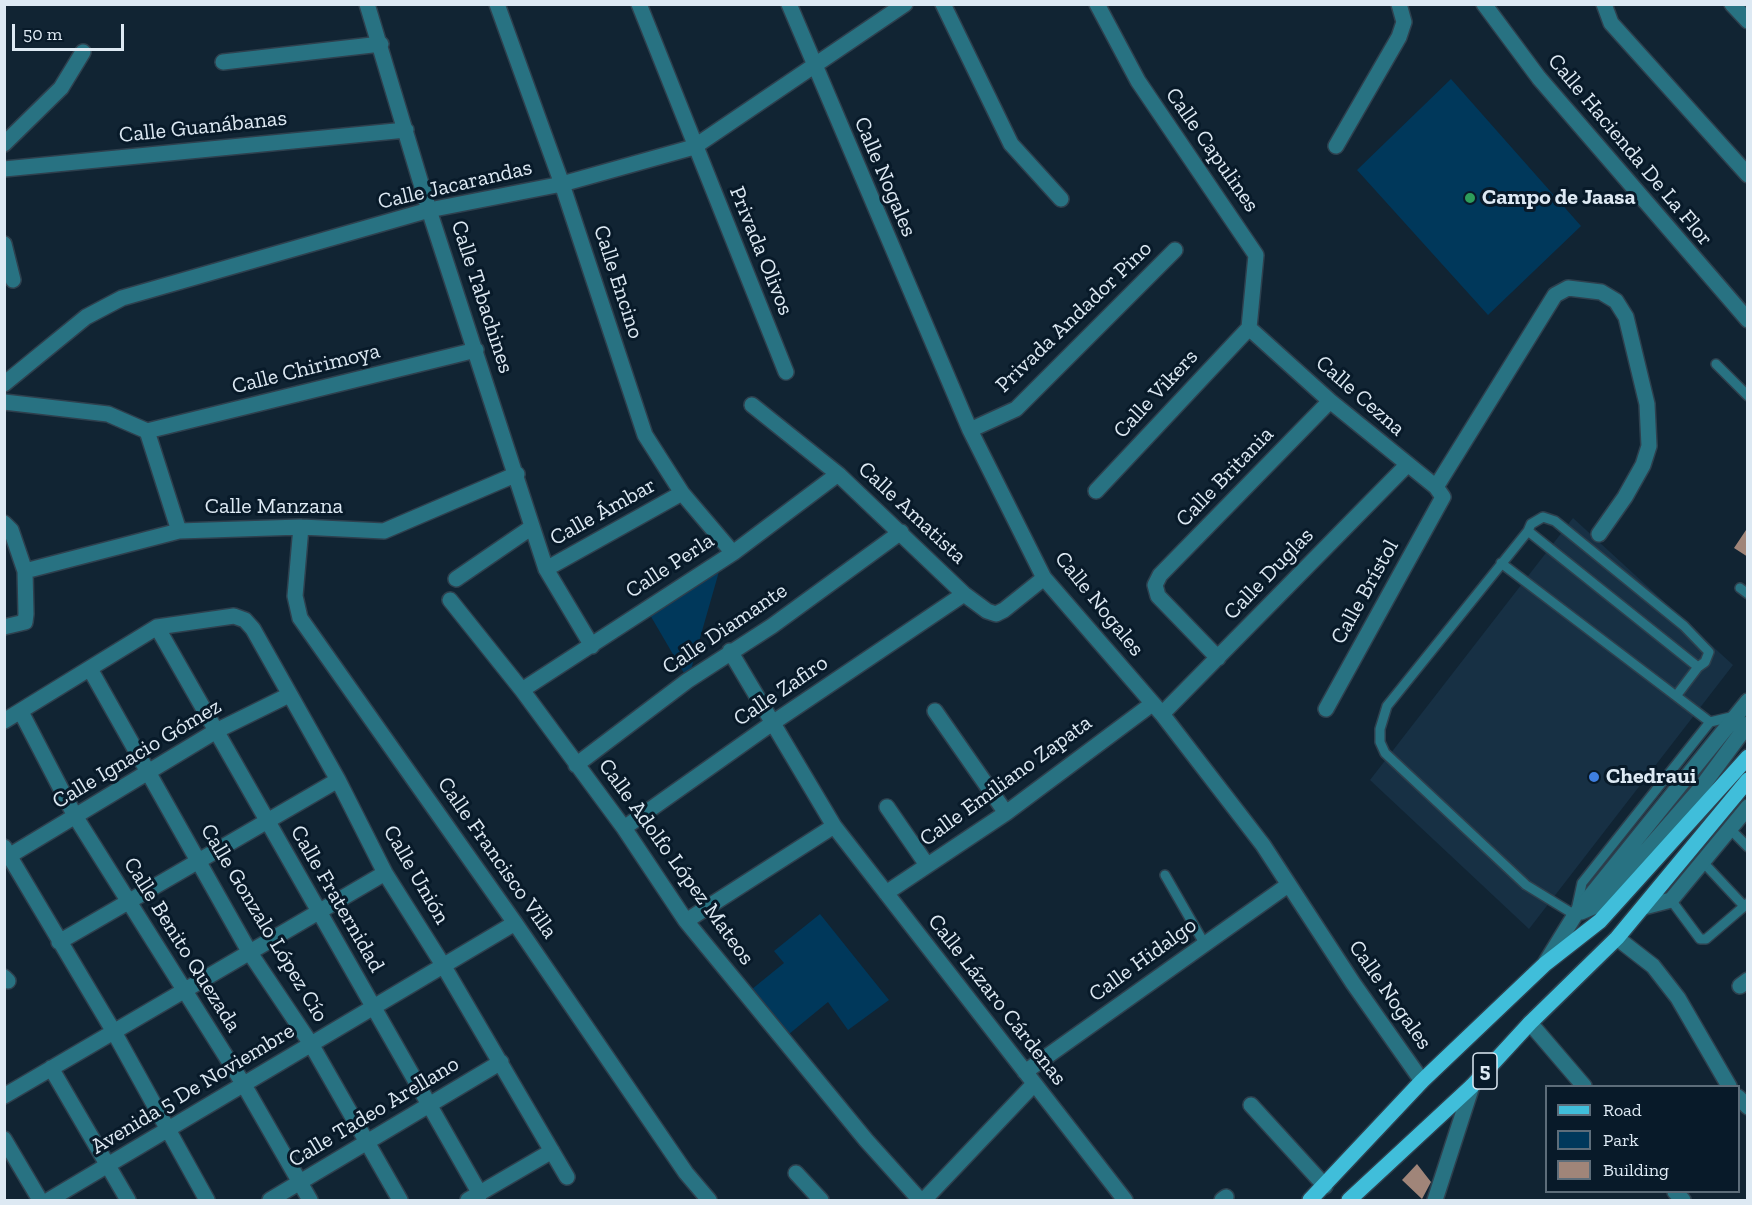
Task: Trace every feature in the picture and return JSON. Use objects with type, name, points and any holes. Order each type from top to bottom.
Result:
[{"type":"main road","name":"5","points":[[1310,1200],[1422,1081],[1545,964],[1600,921],[1748,757]]},
{"type":"main road","name":"5","points":[[1348,1200],[1472,1086],[1530,1023],[1617,938],[1748,780]]},
{"type":"street","name":"Calle Tabachines","points":[[367,4],[381,44],[429,210],[517,474],[546,569],[592,646]]},
{"type":"street","name":"Calle Encino","points":[[497,4],[562,184],[645,435],[682,494],[734,553]]},
{"type":"street","name":"Privada Olivos","points":[[639,4],[694,147],[786,372]]},
{"type":"street","name":"Calle Nogales","points":[[789,4],[970,430],[1044,578],[1157,709],[1263,845],[1422,1081]]},
{"type":"street","name":"Calle Jacarandas","points":[[4,384],[86,317],[122,298],[429,210],[562,184],[694,147],[905,4]]},
{"type":"street","points":[[943,4],[1011,144],[1061,199]]},
{"type":"street","name":"Calle Capulines","points":[[1097,4],[1138,81],[1256,255],[1249,328]]},
{"type":"street","points":[[1336,146],[1399,37],[1404,22],[1399,4]]},
{"type":"street","name":"Calle Hacienda De La Flor","points":[[1484,4],[1539,78],[1734,308],[1748,320]]},
{"type":"street","points":[[1604,4],[1611,22],[1748,175]]},
{"type":"street","points":[[1732,4],[1748,21]]},
{"type":"street","points":[[223,62],[381,44]]},
{"type":"street","points":[[4,144],[61,88],[83,52]]},
{"type":"street","name":"Calle Guanábanas","points":[[4,169],[406,130]]},
{"type":"street","points":[[4,244],[13,280]]},
{"type":"street","name":"Privada Andador Pino","points":[[970,430],[1016,409],[1175,250]]},
{"type":"street","name":"Calle Brístol","points":[[1326,709],[1440,492],[1555,295],[1569,288],[1586,288],[1601,292],[1616,301],[1626,318],[1647,404],[1649,446],[1643,465],[1625,497],[1599,534]]},
{"type":"street","name":"Calle Cezna","points":[[1249,328],[1330,401],[1440,492]]},
{"type":"street","name":"Calle Vikers","points":[[1095,491],[1249,328]]},
{"type":"street","name":"Calle Chirimoya","points":[[147,431],[476,350]]},
{"type":"street","name":"Calle Britania","points":[[1218,658],[1158,596],[1155,585],[1160,575],[1330,401]]},
{"type":"street","points":[[4,402],[108,414],[147,431],[179,531]]},
{"type":"street","name":"Calle Amatista","points":[[752,405],[838,474],[964,594],[987,611],[996,614],[1044,578]]},
{"type":"street","name":"Calle Duglas","points":[[1157,709],[1218,658],[1407,465]]},
{"type":"street","name":"Calle Manzana","points":[[25,572],[179,531],[302,527],[384,531],[517,474]]},
{"type":"street","name":"Calle Perla","points":[[522,690],[592,646],[645,608],[734,553],[838,474]]},
{"type":"street","name":"Calle Ámbar","points":[[546,569],[682,494]]},
{"type":"street","points":[[4,627],[25,622],[25,572],[5,523]]},
{"type":"street","name":"Calle Francisco Villa","points":[[302,527],[295,596],[300,618],[515,923],[687,1173],[709,1200]]},
{"type":"street","points":[[456,579],[532,527]]},
{"type":"street","name":"Calle Diamante","points":[[576,765],[730,651],[771,626],[901,532]]},
{"type":"street","name":"Calle Zafiro","points":[[624,828],[771,724],[964,594]]},
{"type":"street","name":"Calle Adolfo López Mateos","points":[[450,600],[522,690],[624,828],[686,921],[866,1140],[922,1200]]},
{"type":"street","name":"Calle Unión","points":[[157,627],[234,616],[245,620],[253,629],[338,780],[385,873],[443,965],[567,1177]]},
{"type":"street","points":[[4,721],[157,627]]},
{"type":"street","name":"Calle Fraternidad","points":[[157,627],[429,1105],[474,1197]]},
{"type":"street","name":"Calle Lázaro Cárdenas","points":[[730,651],[771,724],[834,826],[1125,1200]]},
{"type":"street","name":"Calle Gonzalo López Cío","points":[[90,669],[250,953],[311,1044],[400,1200]]},
{"type":"street","name":"Calle Ignacio Gómez","points":[[7,852],[75,816],[216,731],[290,694]]},
{"type":"street","points":[[1545,964],[1575,915],[1600,904],[1700,789],[1742,720],[1748,701]]},
{"type":"street","name":"Calle Emiliano Zapata","points":[[886,893],[1157,709]]},
{"type":"street","points":[[934,711],[1006,813]]},
{"type":"street","name":"Calle Benito Quezada","points":[[21,712],[75,816],[244,1085],[310,1200]]},
{"type":"street","points":[[58,942],[338,780]]},
{"type":"street","points":[[887,807],[927,865]]},
{"type":"street","points":[[1644,907],[1671,900],[1701,860],[1748,807]]},
{"type":"street","points":[[686,921],[834,826]]},
{"type":"street","points":[[7,852],[58,942],[114,1032],[207,1200]]},
{"type":"street","points":[[4,1096],[385,873]]},
{"type":"street","name":"Calle Hidalgo","points":[[922,1200],[1029,1078],[1204,943],[1288,885]]},
{"type":"street","name":"Avenida 5 De Noviembre","points":[[48,1200],[515,923]]},
{"type":"street","points":[[1617,938],[1653,966],[1678,998],[1728,1085]]},
{"type":"street","points":[[1530,1023],[1583,1085]]},
{"type":"street","name":"Calle Tadeo Arellano","points":[[270,1200],[501,1062]]},
{"type":"street","points":[[51,1068],[128,1200]]},
{"type":"street","points":[[1435,1200],[1472,1086]]},
{"type":"street","points":[[1251,1105],[1324,1186]]},
{"type":"street","points":[[4,1139],[40,1200]]},
{"type":"street","points":[[474,1197],[552,1151]]},
{"type":"street","points":[[796,1173],[821,1200]]},
{"type":"lane","points":[[1716,364],[1748,396]]},
{"type":"lane","points":[[1676,696],[1698,667],[1705,662],[1709,652],[1684,626],[1555,520],[1543,517],[1531,524],[1528,531],[1387,706],[1380,729],[1380,742],[1385,753],[1526,885],[1575,915],[1582,883],[1710,722]]},
{"type":"lane","points":[[1528,531],[1698,667]]},
{"type":"lane","points":[[1501,563],[1710,722],[1742,720]]},
{"type":"lane","points":[[1729,828],[1748,847]]},
{"type":"lane","points":[[1671,900],[1700,939],[1706,939],[1746,905],[1701,860]]},
{"type":"lane","points":[[1164,875],[1204,943]]},
{"type":"shaded area","points":[[1573,518],[1733,665],[1529,929],[1370,780]]},
{"type":"green space","name":"Campo de Jaasa","points":[[1451,79],[1581,226],[1488,315],[1357,170]]},
{"type":"green space","points":[[722,561],[688,680],[646,608]]},
{"type":"green space","points":[[820,914],[889,1000],[848,1030],[828,1002],[783,1039],[746,994],[784,963],[774,951]]},
{"type":"building","points":[[1748,527],[1748,557],[1734,548]]},
{"type":"building","points":[[1417,1164],[1431,1182],[1422,1199],[1402,1180]]},
{"type":"place","name":"Campo de Jaasa","points":[[1470,198]]},
{"type":"place","name":"Chedraui","points":[[1594,777]]}]
